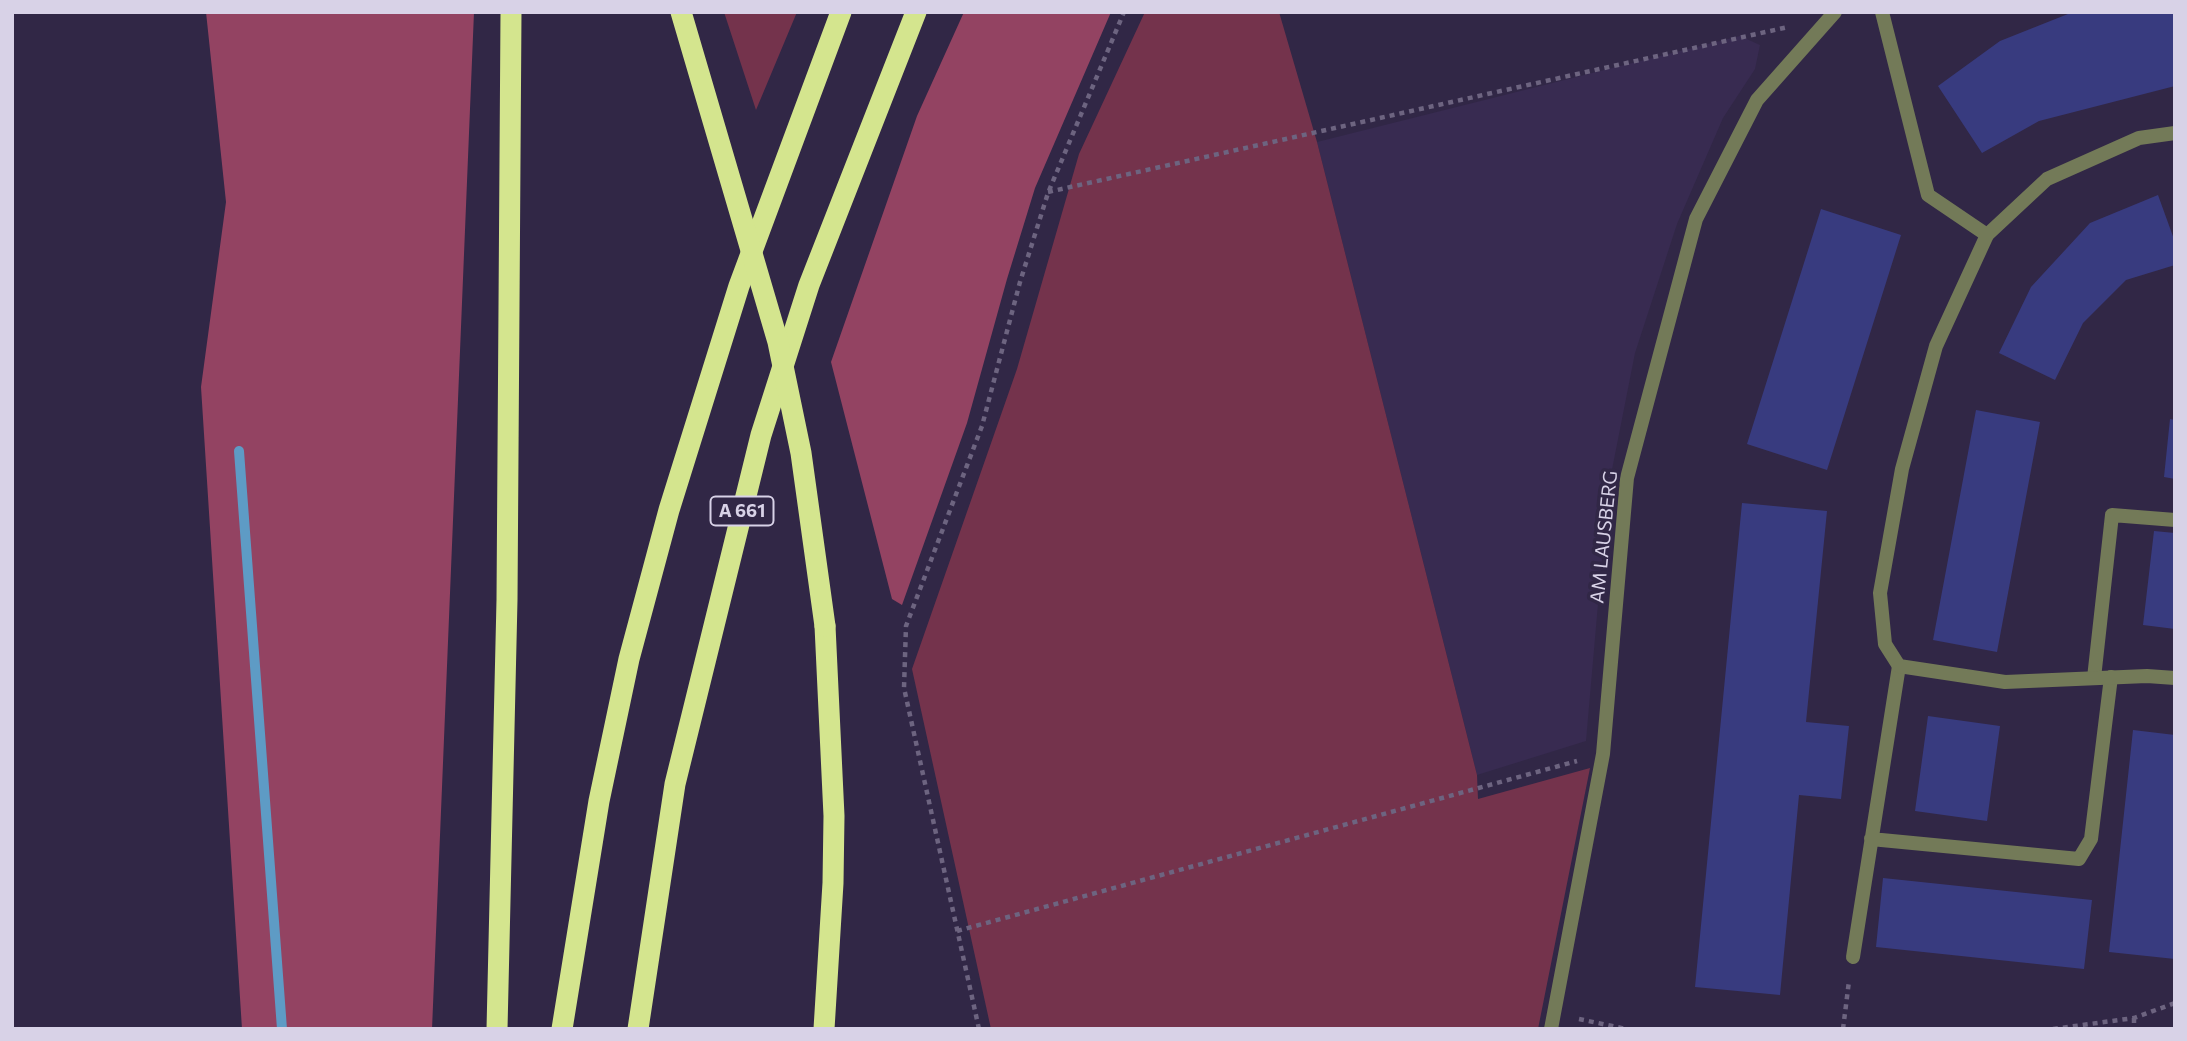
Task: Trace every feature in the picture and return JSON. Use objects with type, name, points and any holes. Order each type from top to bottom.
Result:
[{"type":"highway","points":[[497,1029],[506,639],[511,12]]},
{"type":"highway","points":[[681,12],[778,342],[801,453],[825,626],[834,816],[832,909],[824,1029]]},
{"type":"highway","points":[[562,1029],[601,788],[629,660],[669,510],[738,286],[841,12]]},
{"type":"highway","name":"A 661","points":[[638,1029],[675,784],[761,435],[809,285],[916,12]]},
{"type":"street","points":[[1882,12],[1928,195],[1987,236]]},
{"type":"street","name":"AM LAUSBERG","points":[[1553,1021],[1603,754],[1627,478],[1696,219],[1757,100],[1832,15]]},
{"type":"street","points":[[1853,957],[1899,666],[1885,644],[1880,593],[1902,469],[1936,346],[1987,236],[2047,179],[2139,138],[2175,134]]},
{"type":"street","points":[[2094,678],[2112,515],[2175,520]]},
{"type":"street","points":[[1899,666],[2005,682],[2111,677],[2175,678]]},
{"type":"street","points":[[1871,839],[2080,859],[2091,839],[2111,677]]},
{"type":"path","points":[[979,1029],[904,688],[906,626],[982,426],[1020,282],[1048,193],[1124,12]]},
{"type":"path","points":[[1048,193],[1832,15]]},
{"type":"path","points":[[957,931],[1603,754]]},
{"type":"path","points":[[1843,1029],[1853,957]]},
{"type":"path","points":[[2053,1029],[2134,1018],[2175,1003]]},
{"type":"path","points":[[2134,1018],[2134,1029]]},
{"type":"path","points":[[1553,1021],[1626,1029]]},
{"type":"shaded area","points":[[206,12],[474,12],[432,1029],[242,1029],[201,387],[226,202]]},
{"type":"shaded area","points":[[724,12],[797,12],[756,110]]},
{"type":"shaded area","points":[[964,12],[1111,12],[1035,188],[967,423],[902,605],[892,599],[831,362],[917,116]]},
{"type":"shaded area","points":[[1145,12],[1279,12],[1317,142],[1477,775],[1478,799],[1590,768],[1538,1029],[991,1029],[912,669],[1017,369],[1079,154]]},
{"type":"shaded area","points":[[1740,36],[1760,45],[1755,69],[1723,118],[1677,224],[1635,353],[1608,490],[1586,741],[1477,775],[1317,142]]},
{"type":"building","points":[[2073,12],[2175,12],[2175,86],[2039,121],[1982,153],[1938,86],[2000,41]]},
{"type":"building","points":[[2158,195],[2175,242],[2175,265],[2126,280],[2083,323],[2055,380],[1999,353],[2031,287],[2090,223]]},
{"type":"building","points":[[1821,209],[1901,235],[1827,470],[1747,444]]},
{"type":"building","points":[[1976,410],[2040,422],[1997,652],[1933,640]]},
{"type":"building","points":[[2170,419],[2175,420],[2175,479],[2164,477]]},
{"type":"building","points":[[1742,503],[1827,511],[1806,722],[1849,726],[1841,799],[1799,795],[1780,995],[1695,987]]},
{"type":"building","points":[[2154,531],[2175,533],[2175,629],[2143,625]]},
{"type":"building","points":[[1928,716],[2000,726],[1987,821],[1915,811]]},
{"type":"building","points":[[2133,730],[2175,735],[2175,959],[2109,952]]},
{"type":"building","points":[[1883,878],[2092,900],[2084,969],[1876,947]]},
{"type":"waterway","points":[[239,451],[282,1029]]}]
